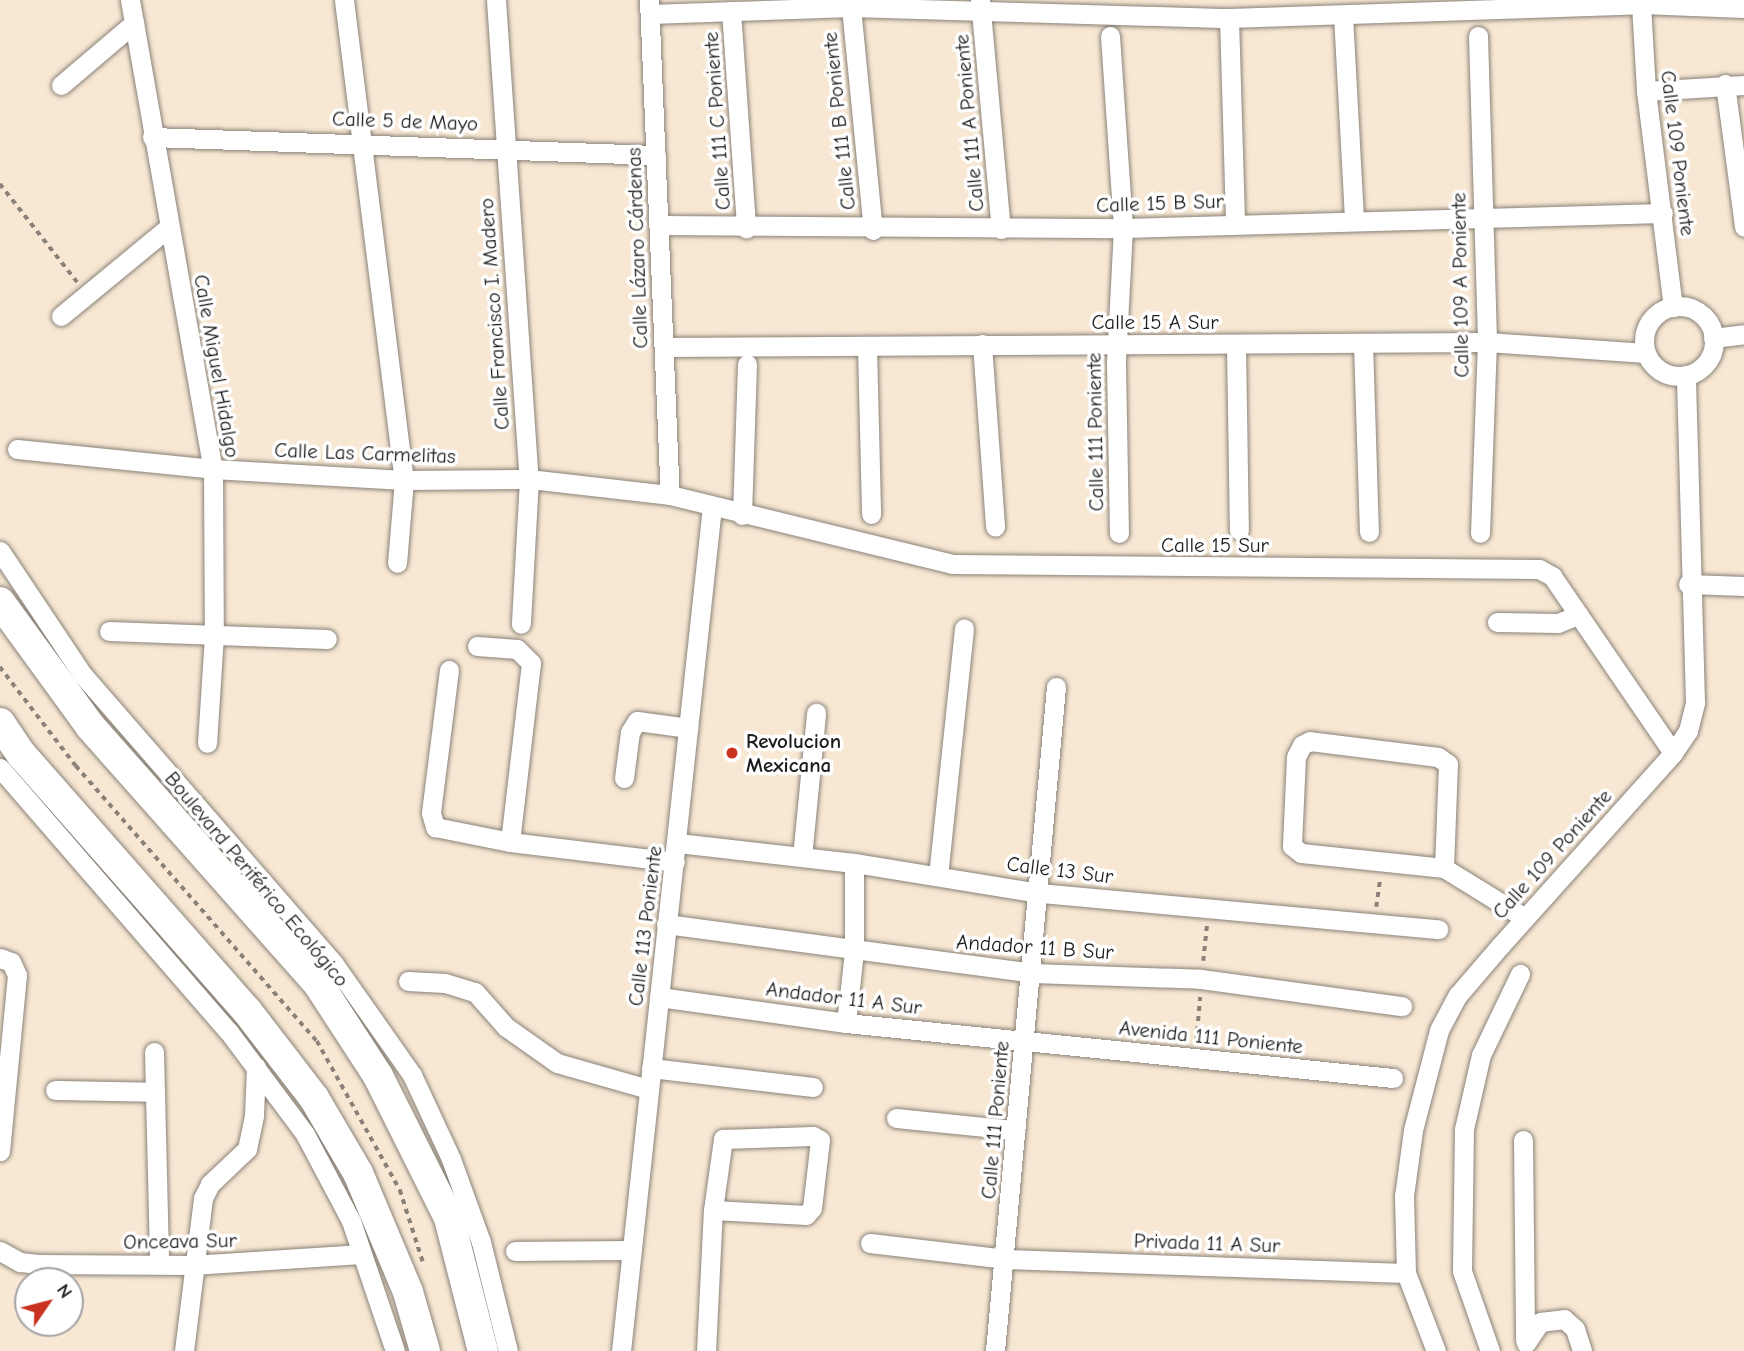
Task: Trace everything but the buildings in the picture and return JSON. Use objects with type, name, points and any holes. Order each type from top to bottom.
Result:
[{"type":"highway","name":"Boulevard Periférico Ecológico","points":[[0,602],[19,632],[98,736],[319,985],[378,1076],[449,1218],[483,1351]]},
{"type":"highway","points":[[0,723],[21,754],[247,1011],[314,1098],[358,1173],[408,1292],[425,1351]]},
{"type":"street","name":"Calle Miguel Hidalgo","points":[[130,0],[152,137],[213,469],[214,635],[207,743]]},
{"type":"street","points":[[344,0],[404,480],[397,563]]},
{"type":"street","name":"Calle Francisco I. Madero","points":[[496,0],[529,479],[521,624]]},
{"type":"street","points":[[650,7],[731,11],[791,3],[851,7],[1140,9],[1229,18],[1641,5],[1744,8]]},
{"type":"street","name":"Calle 109 Poniente","points":[[1641,5],[1646,91],[1664,213],[1673,307]]},
{"type":"street","name":"Calle 111 A Poniente","points":[[982,6],[1001,229]]},
{"type":"street","name":"Calle Lázaro Cárdenas","points":[[650,7],[670,495]]},
{"type":"street","name":"Calle 111 B Poniente","points":[[851,7],[873,230]]},
{"type":"street","name":"Calle 111 C Poniente","points":[[731,11],[746,228]]},
{"type":"street","points":[[1343,15],[1354,221]]},
{"type":"street","points":[[1229,18],[1235,223]]},
{"type":"street","points":[[61,85],[134,23]]},
{"type":"street","name":"Calle 111 Poniente","points":[[1110,36],[1123,228],[1116,345],[1119,533]]},
{"type":"street","name":"Calle 109 A Poniente","points":[[1478,36],[1488,342],[1480,533]]},
{"type":"street","points":[[1646,91],[1735,84],[1744,226]]},
{"type":"street","name":"Calle 5 de Mayo","points":[[152,137],[360,142],[656,155]]},
{"type":"street","name":"Calle 15 B Sur","points":[[659,225],[873,230],[1123,228],[1664,213]]},
{"type":"street","points":[[61,316],[169,227]]},
{"type":"street","points":[[1673,307],[1695,311],[1713,338],[1704,366],[1686,375],[1666,374],[1646,353],[1646,329],[1662,310],[1673,307]]},
{"type":"street","points":[[1713,338],[1744,334]]},
{"type":"street","name":"Calle 15 A Sur","points":[[664,347],[1488,342],[1646,353]]},
{"type":"street","points":[[1363,343],[1369,533]]},
{"type":"street","points":[[982,344],[995,527]]},
{"type":"street","points":[[1236,345],[1240,530]]},
{"type":"street","points":[[867,346],[871,514]]},
{"type":"street","points":[[742,515],[747,365]]},
{"type":"street","name":"Calle 109 Poniente","points":[[1437,1351],[1406,1273],[1404,1196],[1413,1130],[1439,1030],[1458,996],[1673,753],[1688,731],[1695,702],[1688,584],[1686,375]]},
{"type":"street","name":"Calle Las Carmelitas","points":[[17,449],[213,469],[404,480],[529,479],[670,495]]},
{"type":"street","name":"Calle 15 Sur","points":[[670,495],[742,515],[952,564],[1538,569],[1552,576],[1673,753]]},
{"type":"street","name":"Calle 113 Poniente","points":[[621,1351],[712,506]]},
{"type":"street","name":"Boulevard Periférico Ecológico","points":[[0,551],[82,674],[334,964],[412,1075],[452,1159],[481,1242],[508,1351]]},
{"type":"street","points":[[1688,584],[1744,586]]},
{"type":"street","points":[[1497,622],[1558,623],[1578,615]]},
{"type":"street","points":[[938,876],[964,628]]},
{"type":"street","points":[[109,631],[327,639]]},
{"type":"street","points":[[477,646],[517,649],[531,663],[510,842]]},
{"type":"street","name":"Calle 13 Sur","points":[[449,670],[431,813],[435,827],[510,842],[802,857],[1040,892],[1438,929]]},
{"type":"street","name":"Calle 111 Poniente","points":[[995,1351],[1040,892],[1056,687]]},
{"type":"street","points":[[802,857],[816,713]]},
{"type":"street","points":[[624,778],[630,732],[637,722],[689,728]]},
{"type":"street","points":[[1444,868],[1447,764],[1438,757],[1310,741],[1302,745],[1296,757],[1292,846],[1301,853],[1444,868],[1525,918]]},
{"type":"street","points":[[0,768],[256,1068],[305,1134],[345,1209],[395,1351]]},
{"type":"street","points":[[846,1023],[854,951],[854,863]]},
{"type":"street","name":"Andador 11 B Sur","points":[[666,924],[1032,973],[1201,979],[1402,1006]]},
{"type":"street","points":[[0,1152],[17,975],[5,960]]},
{"type":"street","points":[[1490,1351],[1462,1271],[1464,1129],[1481,1055],[1520,974]]},
{"type":"street","points":[[408,981],[445,983],[475,992],[506,1027],[557,1063],[649,1089]]},
{"type":"street","name":"Andador 11 A Sur","points":[[659,997],[846,1023],[1025,1041]]},
{"type":"street","name":"Avenida 111 Poniente","points":[[1025,1041],[1393,1078]]},
{"type":"street","points":[[154,1052],[159,1264]]},
{"type":"street","points":[[184,1351],[192,1265],[205,1190],[244,1154],[254,1115],[256,1068]]},
{"type":"street","points":[[651,1068],[813,1087]]},
{"type":"street","points":[[55,1090],[156,1092]]},
{"type":"street","points":[[896,1118],[1015,1130]]},
{"type":"street","points":[[706,1351],[713,1210],[723,1139],[813,1136],[820,1140],[812,1208],[806,1215],[713,1210]]},
{"type":"street","points":[[1523,1140],[1527,1345]]},
{"type":"street","name":"Privada 11 A Sur","points":[[870,1243],[1006,1259],[1406,1273]]},
{"type":"street","points":[[515,1251],[631,1250]]},
{"type":"street","name":"Onceava Sur","points":[[0,1251],[20,1262],[38,1264],[192,1265],[333,1259],[362,1254]]},
{"type":"street","points":[[1527,1345],[1540,1322],[1564,1319],[1575,1329],[1582,1351]]},
{"type":"path","points":[[0,184],[87,295]]},
{"type":"path","points":[[0,667],[22,698]]},
{"type":"path","points":[[1374,921],[1383,861]]},
{"type":"place","name":"Revolucion Mexicana","points":[[732,753]]}]
